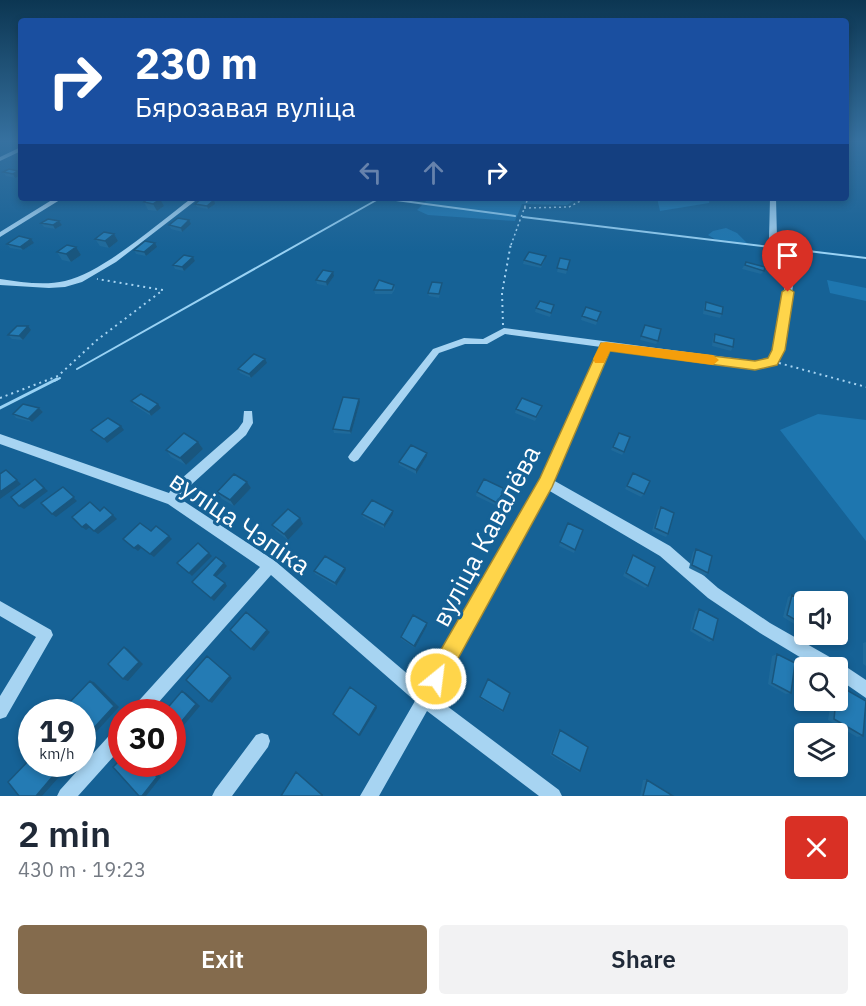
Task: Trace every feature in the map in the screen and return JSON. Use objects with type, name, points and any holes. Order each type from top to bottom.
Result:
[{"type":"street","points":[[0,235],[55,201]]},
{"type":"street","points":[[0,282],[35,286],[66,284],[88,277],[191,201]]},
{"type":"street","points":[[354,457],[436,351],[464,341],[484,342],[504,331],[755,366],[772,361],[778,350],[791,273],[773,238],[773,201]]},
{"type":"street","name":"вуліца Кавалёва","points":[[369,796],[546,482],[606,346]]},
{"type":"street","points":[[172,500],[177,490],[242,432],[248,423],[248,414]]},
{"type":"street","name":"вуліца Чэпіка","points":[[0,439],[172,500],[270,566],[424,699]]},
{"type":"street","points":[[546,482],[665,552],[722,599],[765,628],[816,657]]},
{"type":"street","points":[[152,699],[270,566]]},
{"type":"street","points":[[0,608],[46,635],[0,711]]},
{"type":"street","points":[[848,677],[866,690]]},
{"type":"street","points":[[424,699],[553,796]]},
{"type":"street","points":[[221,796],[262,741]]},
{"type":"street","points":[[66,796],[108,750]]},
{"type":"path","points":[[504,331],[500,301],[512,242],[527,201]]},
{"type":"path","points":[[524,208],[569,207],[580,201]]},
{"type":"path","points":[[0,398],[58,376],[97,340],[163,290],[88,277]]},
{"type":"path","points":[[772,361],[866,387]]},
{"type":"shaded area","points":[[426,201],[573,201],[567,205],[522,204],[515,221],[428,215],[417,210]]},
{"type":"shaded area","points":[[658,201],[709,201],[709,203],[660,211]]},
{"type":"shaded area","points":[[726,228],[737,233],[749,245],[718,241],[708,235],[713,231]]},
{"type":"shaded area","points":[[827,280],[866,288],[866,301],[830,293]]},
{"type":"shaded area","points":[[818,414],[866,420],[866,541],[780,430]]},
{"type":"building","points":[[146,201],[157,201],[153,204],[144,202]]},
{"type":"building","points":[[198,201],[213,201],[207,206],[195,204]]},
{"type":"building","points":[[178,218],[189,220],[181,228],[169,225]]},
{"type":"building","points":[[48,219],[59,221],[53,225],[41,223]]},
{"type":"building","points":[[104,232],[114,234],[105,241],[95,239]]},
{"type":"building","points":[[19,236],[31,239],[20,247],[7,244]]},
{"type":"building","points":[[145,241],[155,243],[144,252],[134,250]]},
{"type":"building","points":[[67,245],[76,247],[66,254],[57,252]]},
{"type":"building","points":[[529,252],[546,256],[541,265],[524,260]]},
{"type":"building","points":[[184,255],[193,257],[182,267],[173,265]]},
{"type":"building","points":[[560,258],[570,260],[567,270],[557,268]]},
{"type":"building","points":[[746,262],[765,267],[764,271],[745,265]]},
{"type":"building","points":[[323,270],[333,272],[326,282],[316,280]]},
{"type":"building","points":[[379,280],[394,285],[392,290],[374,290]]},
{"type":"building","points":[[432,282],[442,283],[439,294],[428,293]]},
{"type":"building","points":[[540,301],[554,305],[551,313],[536,308]]},
{"type":"building","points":[[706,302],[723,307],[722,314],[705,310]]},
{"type":"building","points":[[586,307],[601,312],[597,321],[582,316]]},
{"type":"building","points":[[645,325],[661,329],[658,341],[641,336]]},
{"type":"building","points":[[17,326],[28,326],[19,336],[8,335]]},
{"type":"building","points":[[715,334],[734,339],[733,347],[714,342]]},
{"type":"building","points":[[254,354],[265,359],[249,374],[238,369]]},
{"type":"building","points":[[141,394],[158,404],[149,412],[131,401]]},
{"type":"building","points":[[343,397],[359,399],[350,431],[333,429]]},
{"type":"building","points":[[522,398],[542,406],[536,417],[516,409]]},
{"type":"building","points":[[23,404],[39,408],[28,419],[13,414]]},
{"type":"building","points":[[108,418],[121,426],[104,439],[91,430]]},
{"type":"building","points":[[184,433],[198,442],[180,458],[166,450]]},
{"type":"building","points":[[619,433],[630,437],[624,452],[613,447]]},
{"type":"building","points":[[411,445],[427,453],[416,470],[399,462]]},
{"type":"building","points":[[6,470],[17,480],[0,492],[0,474]]},
{"type":"building","points":[[633,473],[650,481],[644,494],[627,486]]},
{"type":"building","points":[[234,474],[247,482],[230,500],[217,492]]},
{"type":"building","points":[[35,479],[44,488],[19,506],[11,497]]},
{"type":"building","points":[[484,479],[505,489],[497,503],[477,492]]},
{"type":"building","points":[[63,487],[74,497],[52,514],[41,503]]},
{"type":"building","points":[[372,500],[393,511],[384,525],[362,514]]},
{"type":"building","points":[[90,502],[100,511],[104,507],[113,515],[94,531],[86,524],[82,527],[72,517]]},
{"type":"building","points":[[661,507],[674,513],[668,534],[655,528]]},
{"type":"building","points":[[288,509],[300,518],[284,534],[272,525]]},
{"type":"building","points":[[140,523],[151,531],[156,526],[169,536],[150,554],[138,545],[134,548],[123,539]]},
{"type":"building","points":[[568,523],[583,530],[575,550],[560,542]]},
{"type":"building","points":[[198,543],[209,553],[189,573],[177,563]]},
{"type":"building","points":[[696,549],[712,556],[708,573],[692,565]]},
{"type":"building","points":[[633,555],[655,567],[648,586],[626,573]]},
{"type":"building","points":[[325,556],[345,568],[335,583],[314,571]]},
{"type":"building","points":[[216,557],[224,563],[214,575],[225,583],[211,598],[192,582]]},
{"type":"building","points":[[792,595],[794,596],[794,619],[787,615]]},
{"type":"building","points":[[699,609],[718,619],[713,640],[693,629]]},
{"type":"building","points":[[246,612],[267,630],[251,649],[230,630]]},
{"type":"building","points":[[413,615],[427,623],[414,646],[401,637]]},
{"type":"building","points":[[124,647],[139,662],[123,679],[108,664]]},
{"type":"building","points":[[777,654],[794,662],[791,693],[772,683]]},
{"type":"building","points":[[207,656],[230,676],[209,701],[186,680]]},
{"type":"building","points":[[488,679],[510,693],[503,711],[480,697]]},
{"type":"building","points":[[90,681],[108,700],[108,713],[96,726],[96,699],[73,699]]},
{"type":"building","points":[[350,687],[376,706],[359,735],[333,714]]},
{"type":"building","points":[[182,691],[196,704],[186,716],[186,699],[175,699]]},
{"type":"building","points":[[848,691],[866,701],[863,736],[848,727],[848,723],[841,723],[834,719],[835,711],[848,711]]},
{"type":"building","points":[[560,730],[588,747],[580,771],[552,754]]},
{"type":"building","points":[[18,772],[18,777],[52,777],[36,796],[19,796],[8,782]]},
{"type":"building","points":[[296,772],[322,795],[281,796]]},
{"type":"building","points":[[122,777],[157,777],[142,796],[139,796]]},
{"type":"building","points":[[647,780],[673,796],[643,796]]},
{"type":"waterway","points":[[77,369],[375,201]]},
{"type":"waterway","points":[[403,201],[515,216]]},
{"type":"waterway","points":[[523,217],[771,247]]},
{"type":"waterway","points":[[783,248],[866,258]]},
{"type":"waterway","points":[[54,381],[60,378]]},
{"type":"waterway","points":[[0,408],[57,379]]},
{"type":"slow traffic","points":[[600,359],[606,346],[713,360]]},
{"type":"route","points":[[436,679],[546,482],[606,346],[755,366],[772,361],[778,350],[788,292]]}]
